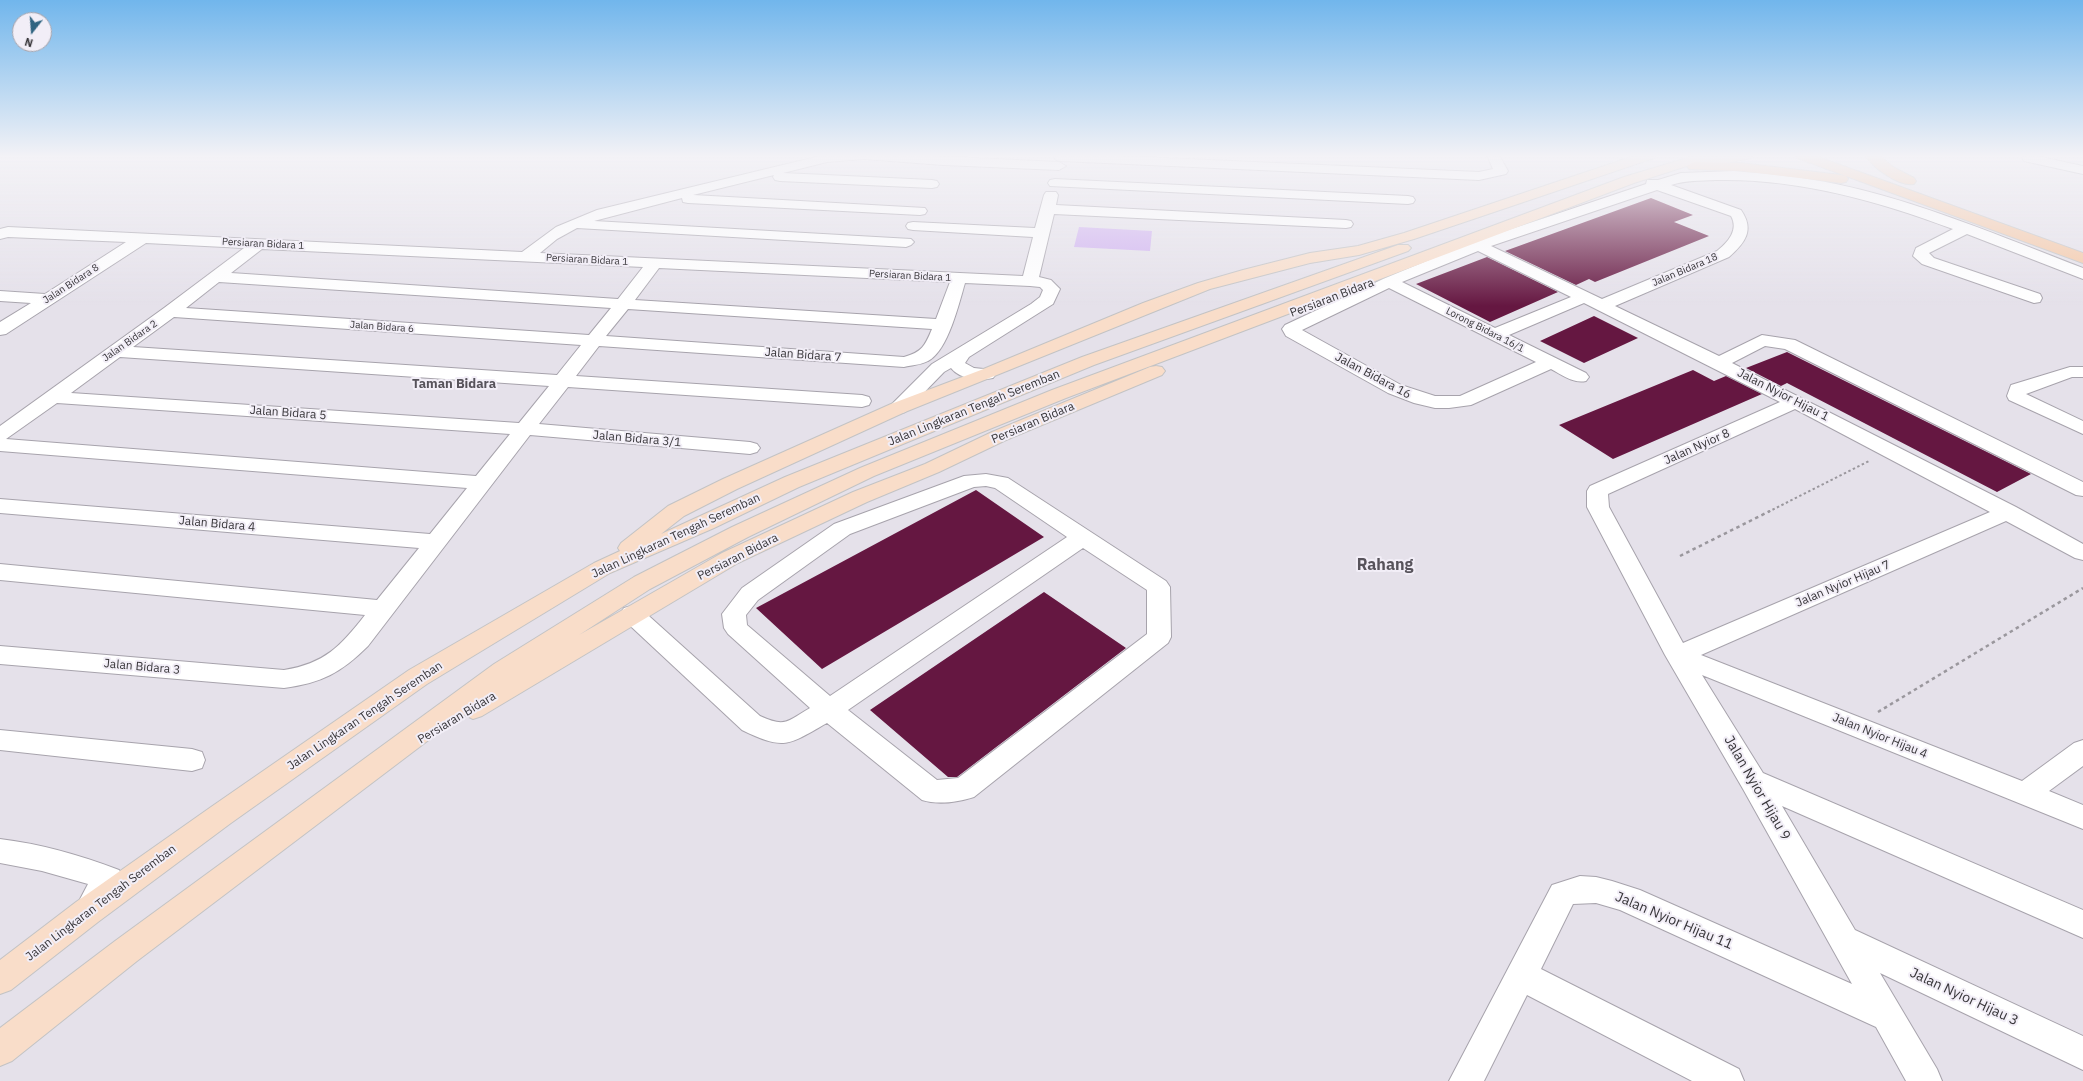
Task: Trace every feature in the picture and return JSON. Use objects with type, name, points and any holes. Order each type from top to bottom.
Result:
[{"type":"highway","points":[[1940,205],[2083,258]]},
{"type":"highway","points":[[1974,205],[2083,245]]},
{"type":"main road","points":[[602,568],[676,511],[730,484],[898,408],[987,374],[1204,286],[1256,271],[1310,258],[1359,250],[1409,236],[1500,205]]},
{"type":"main road","name":"Persiaran Bidara","points":[[1317,278],[1526,205]]},
{"type":"main road","name":"Persiaran Bidara","points":[[1119,370],[1561,205]]},
{"type":"main road","name":"Persiaran Bidara","points":[[359,777],[632,614],[730,558],[860,497],[932,468],[999,436],[1274,320],[1587,205]]},
{"type":"main road","name":"Jalan Lingkaran Tengah Seremban","points":[[0,979],[87,912],[220,815],[418,677],[602,568],[706,524],[792,482],[1088,361],[1317,278]]},
{"type":"main road","name":"Jalan Lingkaran Tengah Seremban","points":[[0,1049],[126,951],[503,671],[642,583],[740,532],[867,472],[1119,370]]},
{"type":"street","points":[[526,257],[544,241],[570,224],[602,213],[635,205]]},
{"type":"street","points":[[812,205],[920,211]]},
{"type":"street","points":[[892,275],[922,205]]},
{"type":"street","points":[[570,224],[902,252],[1031,274],[1049,205]]},
{"type":"street","points":[[1286,205],[1288,221]]},
{"type":"street","points":[[1389,282],[1478,245],[1587,205]]},
{"type":"street","name":"Jalan Bidara 18","points":[[1602,305],[1723,254],[1734,246],[1741,233],[1742,224],[1736,213],[1715,205]]},
{"type":"street","points":[[1901,205],[2083,274]]},
{"type":"street","points":[[1048,209],[1346,224]]},
{"type":"street","points":[[913,226],[1042,233]]},
{"type":"street","points":[[1966,229],[1921,251],[1921,256],[1928,261],[2034,298]]},
{"type":"street","name":"Persiaran Bidara 1","points":[[4,233],[959,278],[1031,274],[1046,283],[1052,289],[1047,300],[938,368],[898,408]]},
{"type":"street","name":"Jalan Bidara 8","points":[[0,330],[142,239]]},
{"type":"street","name":"Jalan Bidara 2","points":[[0,435],[170,312],[259,244]]},
{"type":"street","name":"Jalan Nyior Hijau 1","points":[[1478,245],[1720,363],[1891,450],[2083,553]]},
{"type":"street","name":"Jalan Bidara 3","points":[[0,655],[284,679],[304,677],[325,670],[343,656],[359,640],[434,542],[655,263]]},
{"type":"street","points":[[215,277],[943,324]]},
{"type":"street","name":"Jalan Bidara 7","points":[[594,341],[904,362],[924,357],[934,343],[943,324],[959,278]]},
{"type":"street","name":"Jalan Bidara 16","points":[[1389,282],[1291,329],[1292,332],[1400,393],[1435,403],[1450,404],[1464,401],[1550,363]]},
{"type":"street","name":"Lorong Bidara 16/1","points":[[1389,282],[1580,377]]},
{"type":"street","points":[[0,296],[48,299]]},
{"type":"street","points":[[1494,335],[1585,297]]},
{"type":"street","name":"Jalan Bidara 6","points":[[170,312],[594,341]]},
{"type":"street","points":[[1720,363],[1762,340],[1789,344],[2083,490]]},
{"type":"street","points":[[115,351],[862,401]]},
{"type":"street","points":[[964,353],[956,364],[961,370],[973,374],[987,374]]},
{"type":"street","points":[[2079,374],[2018,389],[2016,396],[2083,428]]},
{"type":"street","name":"Jalan Bidara 5","points":[[53,397],[524,429]]},
{"type":"street","name":"Jalan Nyior 8","points":[[1597,491],[1796,402]]},
{"type":"street","name":"Jalan Bidara 3/1","points":[[524,429],[750,448]]},
{"type":"street","points":[[0,445],[482,483]]},
{"type":"street","points":[[986,480],[1001,483],[1083,537],[1158,587],[1159,637],[964,789],[932,792],[828,710],[736,628],[734,614],[750,594],[842,530],[970,481],[986,480]]},
{"type":"street","name":"Jalan Nyior Hijau 9","points":[[1597,491],[1598,507],[1677,655],[1753,781],[1925,1081]]},
{"type":"street","name":"Jalan Bidara 4","points":[[0,506],[434,542]]},
{"type":"street","name":"Jalan Nyior Hijau 7","points":[[1677,655],[2008,512]]},
{"type":"street","points":[[632,614],[751,723],[768,731],[785,734],[828,710],[1083,537]]},
{"type":"street","points":[[0,572],[383,609]]},
{"type":"street","name":"Jalan Nyior Hijau 4","points":[[1677,655],[2083,817]]},
{"type":"street","points":[[0,740],[192,760]]},
{"type":"street","points":[[2025,794],[2083,751]]},
{"type":"street","points":[[1753,781],[2083,924]]},
{"type":"street","points":[[0,851],[30,854],[76,866],[109,879],[87,912]]},
{"type":"street","name":"Jalan Nyior Hijau 11","points":[[1466,1081],[1563,894],[1575,888],[1590,888],[1629,900],[1888,1016]]},
{"type":"street","name":"Jalan Nyior Hijau 3","points":[[1844,940],[2083,1053]]},
{"type":"street","points":[[1520,975],[1727,1081]]},
{"type":"path","points":[[1680,556],[1891,450]]},
{"type":"path","points":[[1856,726],[2083,588]]},
{"type":"shaded area","points":[[1079,227],[1152,231],[1150,251],[1074,247]]},
{"type":"building","points":[[1630,205],[1669,205],[1693,215],[1674,222],[1709,236],[1595,282],[1589,279],[1576,285],[1505,251]]},
{"type":"building","points":[[1487,257],[1558,292],[1490,322],[1416,284]]},
{"type":"building","points":[[1594,316],[1638,338],[1584,363],[1540,341]]},
{"type":"building","points":[[1787,352],[2031,474],[1997,492],[1787,383],[1781,386],[1746,368]]},
{"type":"building","points":[[1693,370],[1714,381],[1726,376],[1762,394],[1613,459],[1559,425]]},
{"type":"building","points":[[976,490],[1044,537],[822,669],[756,608]]},
{"type":"building","points":[[1044,592],[1126,648],[957,777],[948,777],[870,710]]},
{"type":"district","name":"Taman Bidara","points":[[454,384]]},
{"type":"district","name":"Rahang","points":[[1385,565]]}]
